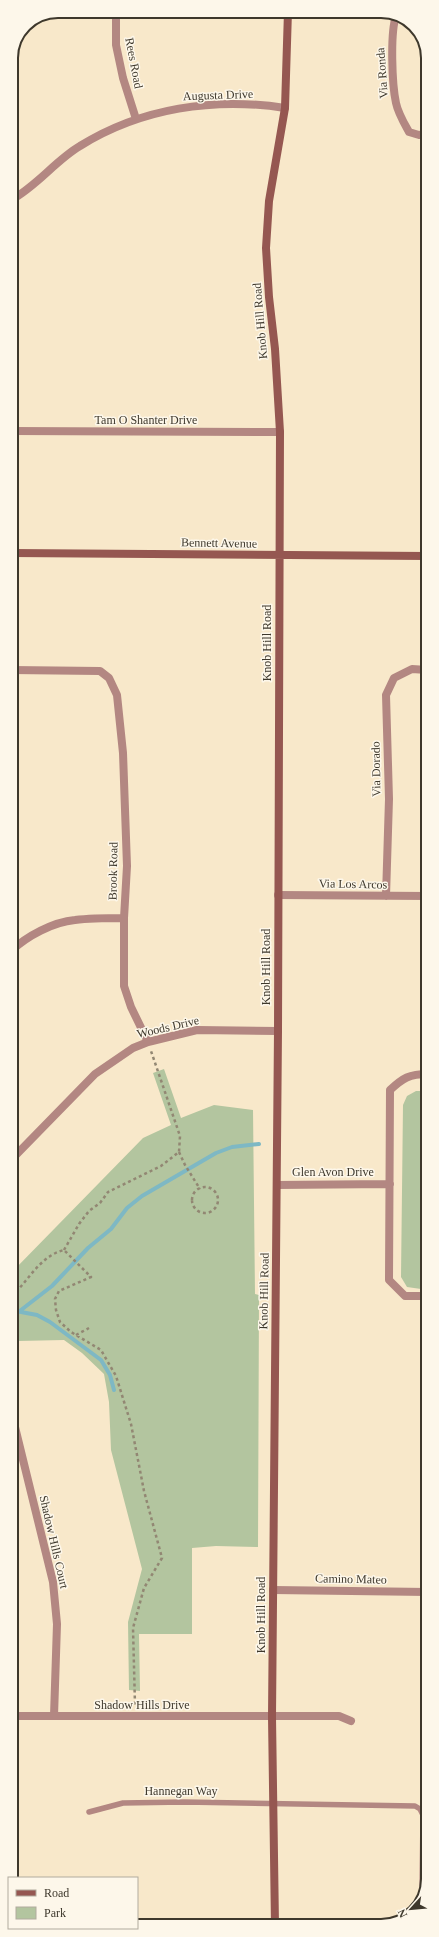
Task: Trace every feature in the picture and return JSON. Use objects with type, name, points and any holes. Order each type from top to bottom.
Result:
[{"type":"street","name":"Rees Road","points":[[116,18],[116,44],[123,78],[136,119]]},
{"type":"street","name":"Knob Hill Road","points":[[275,1919],[272,1717],[278,1031],[280,432],[275,349],[269,297],[266,248],[269,201],[285,108],[288,18]]},
{"type":"street","name":"Via Ronda","points":[[394,21],[392,49],[396,103],[409,132],[421,135]]},
{"type":"street","name":"Augusta Drive","points":[[18,196],[23,194],[79,146],[136,119],[181,107],[238,104],[285,108]]},
{"type":"street","name":"Tam O Shanter Drive","points":[[18,431],[280,432]]},
{"type":"street","name":"Bennett Avenue","points":[[18,552],[421,556]]},
{"type":"street","name":"Via Dorado","points":[[386,896],[389,799],[386,695],[394,678],[412,669],[421,670]]},
{"type":"street","name":"Brook Road","points":[[18,670],[100,671],[109,678],[117,695],[123,753],[126,851],[124,986],[131,1007],[148,1042]]},
{"type":"street","name":"Via Los Arcos","points":[[278,895],[421,896]]},
{"type":"street","points":[[18,944],[50,927],[73,920],[124,918]]},
{"type":"street","name":"Woods Drive","points":[[18,1153],[95,1074],[133,1048],[148,1042],[196,1030],[278,1031]]},
{"type":"street","name":"Glen Avon Drive","points":[[421,1074],[414,1074],[398,1081],[390,1090],[389,1280],[405,1296],[421,1296]]},
{"type":"street","name":"Glen Avon Drive","points":[[277,1185],[390,1184]]},
{"type":"street","name":"Shadow Hills Court","points":[[18,1439],[53,1582],[57,1624],[54,1716]]},
{"type":"street","name":"Camino Mateo","points":[[273,1590],[421,1592]]},
{"type":"street","name":"Shadow Hills Drive","points":[[18,1716],[339,1716],[351,1722]]},
{"type":"lane","name":"Hannegan Way","points":[[89,1812],[123,1803],[184,1802],[415,1806],[421,1810]]},
{"type":"path","points":[[148,1042],[180,1136],[179,1152],[200,1189]]},
{"type":"path","points":[[18,1289],[42,1262],[53,1253],[64,1250],[79,1224],[89,1211],[100,1203],[108,1192],[161,1166],[179,1152]]},
{"type":"path","points":[[200,1189],[212,1190],[217,1196],[215,1208],[208,1213],[200,1212],[194,1207],[194,1194],[200,1189]]},
{"type":"path","points":[[64,1250],[91,1278],[75,1286],[64,1288],[59,1291],[55,1299],[56,1310],[60,1322],[76,1335],[101,1350],[116,1376],[131,1424],[144,1492],[162,1558],[144,1588],[133,1628],[135,1716]]},
{"type":"path","points":[[76,1335],[89,1328]]},
{"type":"green space","points":[[164,1069],[181,1118],[214,1105],[253,1110],[255,1294],[259,1295],[258,1547],[216,1546],[192,1548],[192,1634],[139,1634],[140,1691],[129,1690],[128,1622],[142,1569],[111,1450],[109,1402],[104,1374],[82,1353],[64,1340],[18,1341],[18,1266],[143,1138],[171,1125],[153,1073]]},
{"type":"green space","points":[[416,1091],[421,1091],[421,1289],[407,1287],[401,1277],[403,1105],[407,1096]]},
{"type":"waterway","points":[[18,1312],[52,1286],[88,1248],[111,1229],[127,1208],[142,1196],[216,1153],[232,1147],[259,1144]]},
{"type":"waterway","points":[[21,1312],[37,1315],[50,1322],[101,1360],[110,1375],[114,1390]]}]
